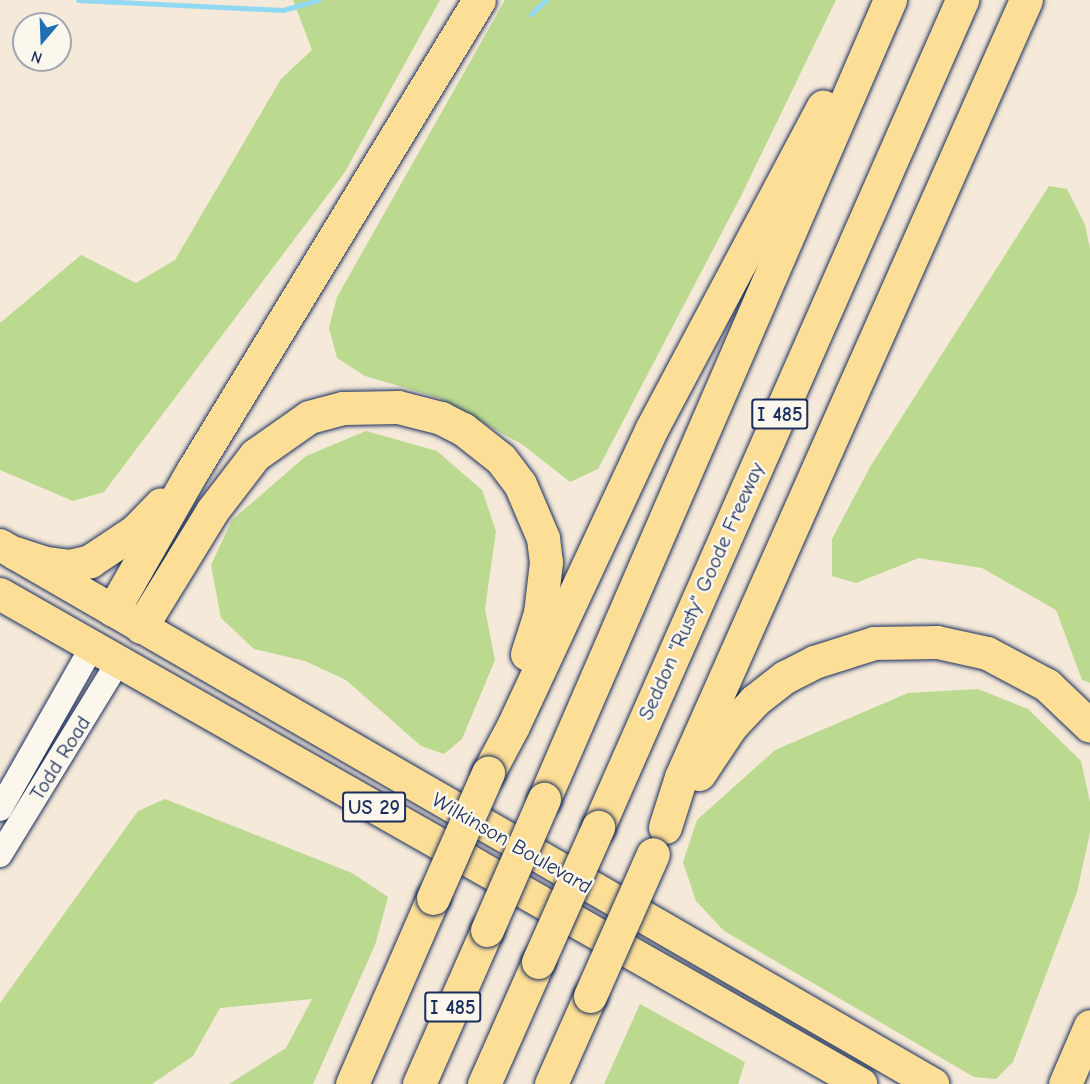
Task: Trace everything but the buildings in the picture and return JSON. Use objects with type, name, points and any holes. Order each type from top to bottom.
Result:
[{"type":"highway","points":[[113,610],[193,470],[479,0]]},
{"type":"highway","points":[[352,1084],[488,773],[513,726],[652,428],[881,0]]},
{"type":"highway","name":"I 485","points":[[419,1084],[890,0]]},
{"type":"highway","name":"Seddon \"Rusty\" Goode Freeway","points":[[484,1084],[962,0]]},
{"type":"highway","points":[[551,1084],[659,841],[681,777],[1026,0]]},
{"type":"highway","points":[[141,627],[230,484],[280,435],[309,417],[343,408],[398,407],[441,418],[481,441],[501,459],[520,484],[543,538],[546,575],[540,613],[488,773]]},
{"type":"highway","points":[[8,549],[45,563],[69,566],[90,561],[135,531],[193,470]]},
{"type":"highway","points":[[659,841],[725,735],[754,701],[785,677],[845,650],[908,641],[937,642],[987,653],[1047,685],[1090,726]]},
{"type":"highway","points":[[1048,1084],[1085,1037]]},
{"type":"highway","points":[[1065,1084],[1085,1037]]},
{"type":"main road","name":"Wilkinson Boulevard","points":[[8,549],[933,1084]]},
{"type":"main road","name":"Wilkinson Boulevard","points":[[0,594],[861,1084]]},
{"type":"main road","points":[[92,646],[113,610]]},
{"type":"main road","points":[[119,661],[141,627]]},
{"type":"street","name":"Todd Road","points":[[0,809],[92,646]]},
{"type":"street","name":"Todd Road","points":[[0,855],[119,661]]},
{"type":"green space","points":[[293,0],[440,0],[345,172],[104,492],[73,501],[0,470],[0,323],[81,255],[136,283],[175,260],[281,79],[312,50]]},
{"type":"green space","points":[[505,0],[836,0],[740,198],[598,469],[570,482],[523,445],[439,398],[365,376],[337,358],[329,328],[337,297]]},
{"type":"green space","points":[[1049,186],[1067,189],[1085,225],[1090,248],[1090,683],[1082,680],[1056,610],[982,568],[919,558],[856,583],[832,576],[832,539],[870,467]]},
{"type":"green space","points":[[366,431],[437,451],[482,490],[496,531],[485,609],[495,660],[462,739],[444,754],[421,746],[346,680],[305,661],[254,649],[221,618],[211,565],[232,520],[306,456]]},
{"type":"green space","points":[[978,689],[1028,709],[1081,761],[1090,802],[1090,833],[1077,892],[1013,1062],[996,1079],[974,1077],[724,931],[696,901],[683,862],[697,820],[775,750],[908,693]]},
{"type":"green space","points":[[165,799],[352,873],[388,897],[375,945],[313,1084],[229,1084],[286,1048],[312,999],[220,1008],[193,1056],[152,1084],[0,1084],[0,1003],[138,811]]},
{"type":"green space","points":[[640,1004],[745,1062],[738,1084],[604,1084]]},
{"type":"waterway","points":[[78,0],[283,10],[319,0]]},
{"type":"waterway","points":[[531,14],[546,0]]}]
